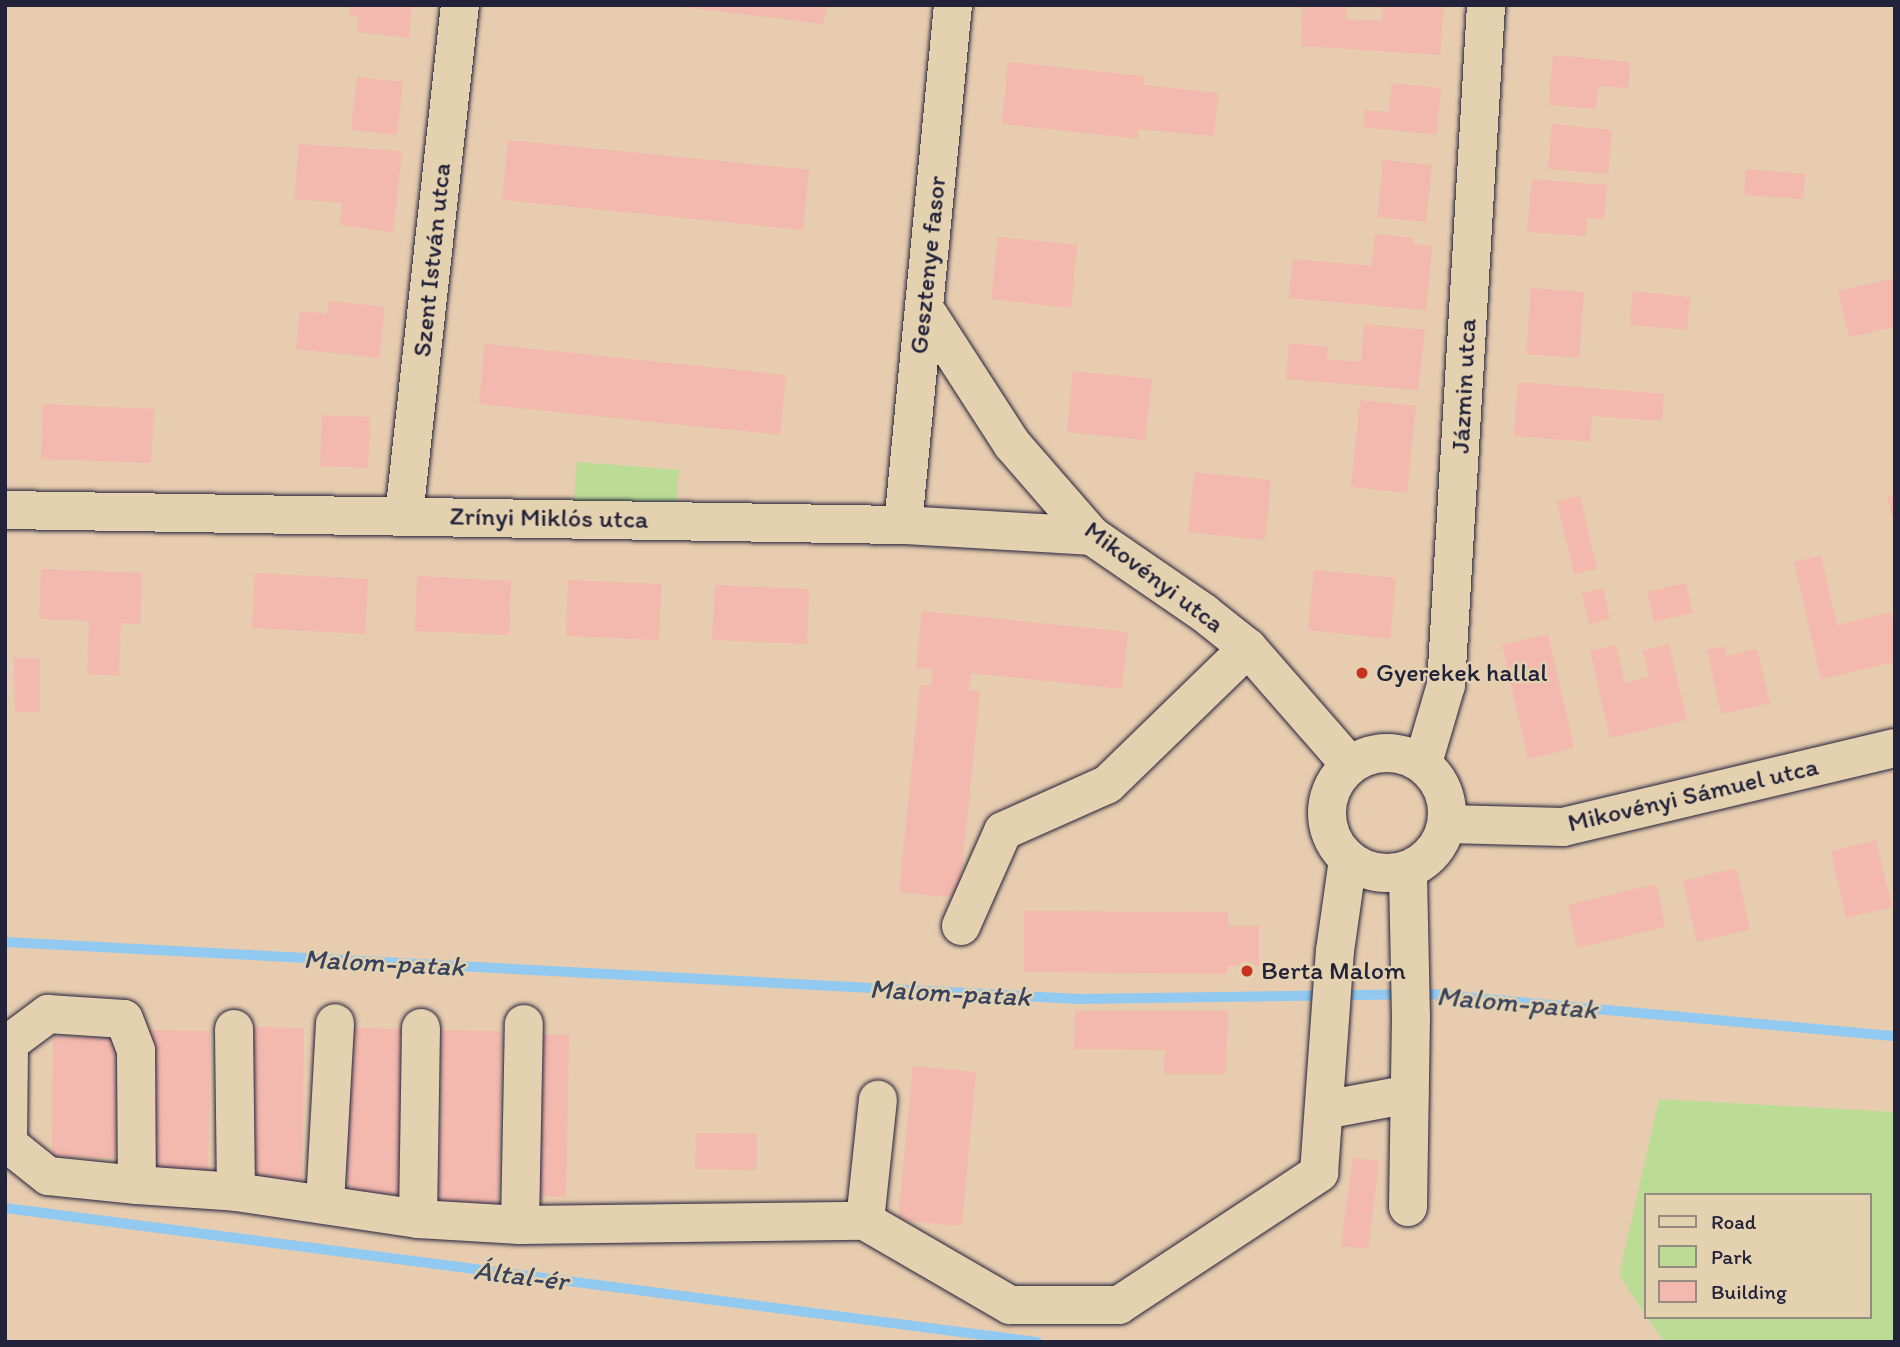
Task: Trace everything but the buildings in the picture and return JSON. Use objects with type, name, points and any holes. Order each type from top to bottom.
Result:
[{"type":"street","name":"Szent István utca","points":[[404,516],[460,5]]},
{"type":"street","name":"Gesztenye fasor","points":[[903,525],[953,5]]},
{"type":"street","name":"Jázmin utca","points":[[1423,763],[1446,685],[1486,5]]},
{"type":"street","name":"Mikovényi utca","points":[[924,308],[1012,444],[1092,536],[1204,613],[1248,649],[1350,765]]},
{"type":"street","name":"Zrínyi Miklós utca","points":[[5,510],[903,525],[1092,536]]},
{"type":"street","points":[[961,926],[1003,831],[1108,784],[1248,649]]},
{"type":"street","name":"Mikovényi Sámuel utca","points":[[1447,824],[1563,827],[1895,748]]},
{"type":"street","points":[[1376,754],[1404,755],[1423,763],[1445,794],[1447,824],[1433,853],[1408,871],[1376,874],[1348,860],[1332,839],[1327,812],[1333,786],[1350,765],[1376,754]]},
{"type":"street","points":[[137,1185],[136,1051],[124,1019],[48,1014],[9,1042],[8,1144],[48,1176],[137,1185],[236,1192],[418,1219],[520,1225],[866,1221],[1010,1305],[1119,1305],[1319,1173],[1335,951],[1348,860]]},
{"type":"street","points":[[1408,871],[1411,944],[1408,1207]]},
{"type":"street","points":[[324,1203],[335,1023]]},
{"type":"street","points":[[520,1225],[524,1024]]},
{"type":"street","points":[[418,1219],[421,1028]]},
{"type":"street","points":[[234,1029],[236,1192]]},
{"type":"street","points":[[1324,1110],[1410,1094]]},
{"type":"street","points":[[866,1221],[878,1100]]},
{"type":"green space","points":[[577,462],[679,470],[675,517],[573,509]]},
{"type":"green space","points":[[1659,1099],[1895,1112],[1895,1342],[1664,1342],[1648,1319],[1872,1319],[1872,1193],[1644,1193],[1644,1313],[1619,1275]]},
{"type":"waterway","name":"Malom-patak","points":[[5,942],[1079,999],[1431,994],[1895,1036]]},
{"type":"waterway","name":"Által-ér","points":[[5,1208],[1037,1342]]},
{"type":"place","name":"Gyerekek hallal","points":[[1362,673]]},
{"type":"place","name":"Berta Malom","points":[[1247,971]]}]
